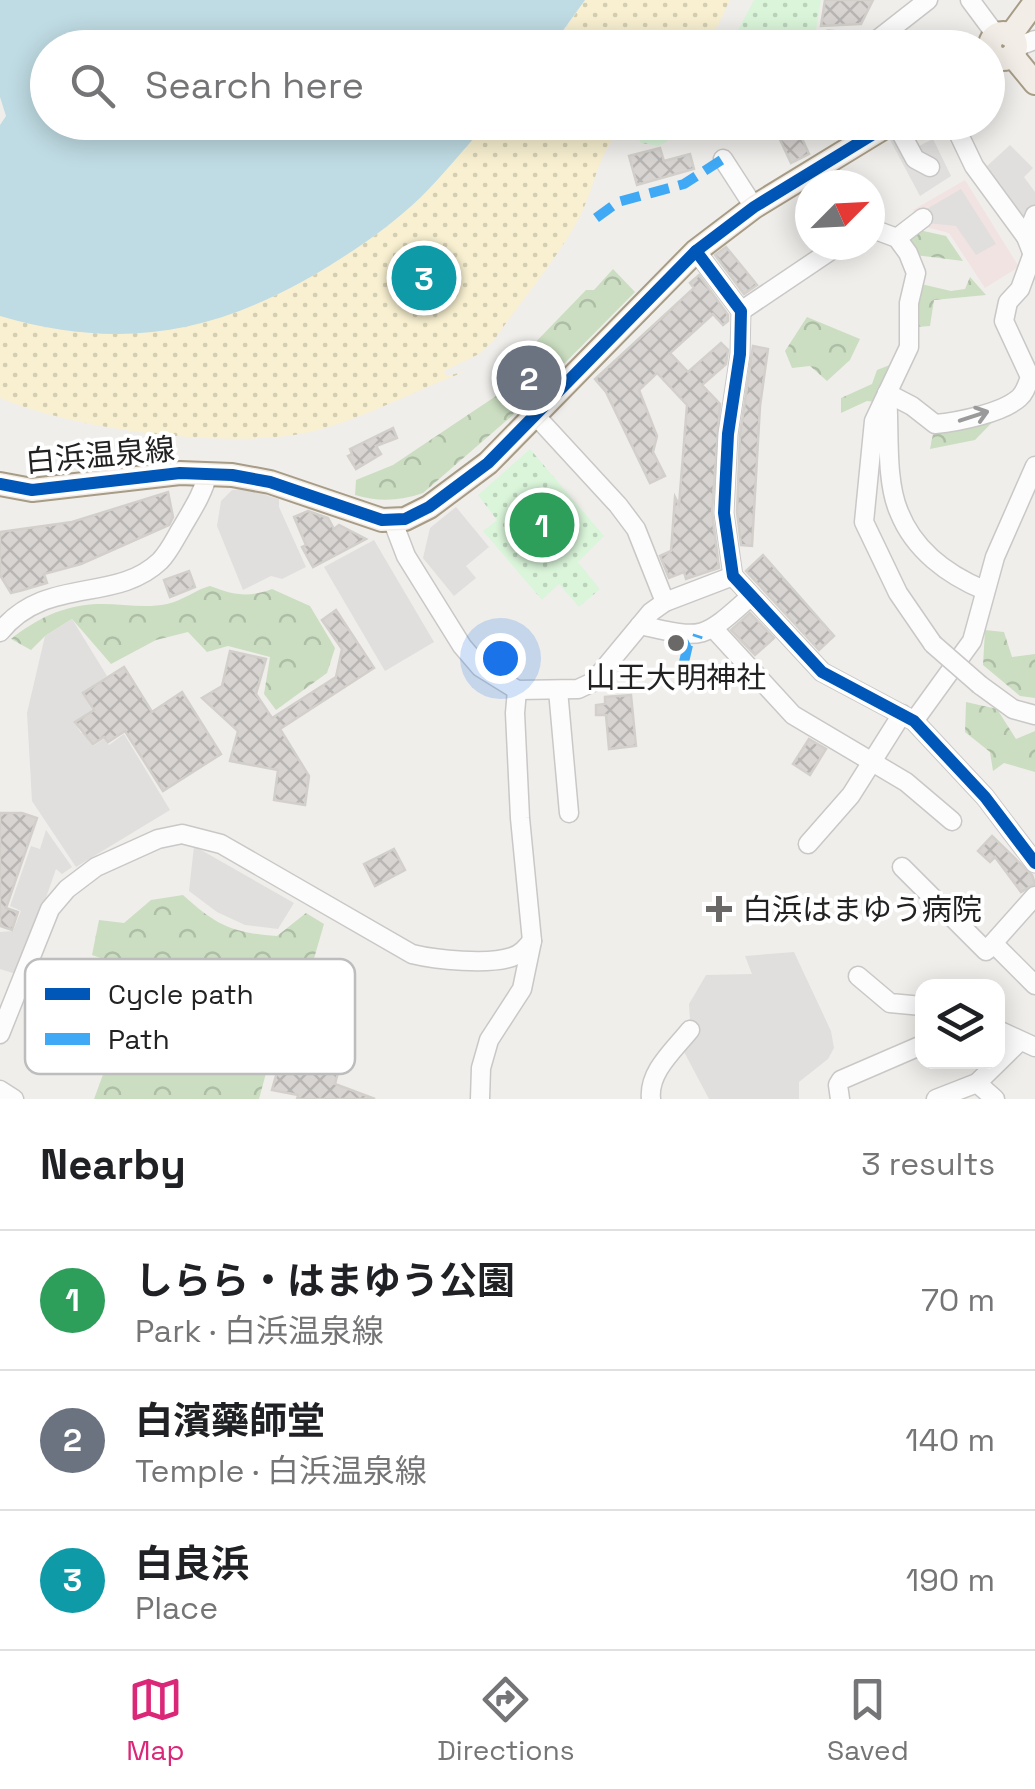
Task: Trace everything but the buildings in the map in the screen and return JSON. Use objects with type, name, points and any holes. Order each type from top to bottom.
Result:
[{"type":"main road","points":[[1035,2],[1007,47],[1035,83]]},
{"type":"main road","points":[[393,522],[420,512],[488,462],[696,251],[754,207],[864,140]]},
{"type":"main road","name":"白浜温泉線","points":[[2,486],[32,490],[66,488],[208,472],[270,482],[393,522]]},
{"type":"street","points":[[891,30],[928,0]]},
{"type":"street","points":[[970,0],[994,30]]},
{"type":"street","points":[[904,140],[915,158],[930,166]]},
{"type":"street","points":[[887,393],[936,424],[956,422],[1009,406],[1023,395],[1030,377],[1004,321],[1008,302],[1020,290],[1033,258],[1026,236],[974,166],[962,140]]},
{"type":"street","points":[[723,159],[754,207]]},
{"type":"street","points":[[1026,236],[1035,215]]},
{"type":"street","points":[[897,238],[923,218]]},
{"type":"street","points":[[885,234],[897,238],[916,273],[909,304],[910,347],[874,421],[868,447],[864,522],[898,593],[933,644],[1014,709],[1035,715]]},
{"type":"street","points":[[696,251],[740,311],[740,354],[728,434],[724,513],[733,576],[822,672],[908,717],[984,797],[1035,864]]},
{"type":"street","points":[[740,311],[816,260]]},
{"type":"street","points":[[887,393],[891,470],[898,512],[928,555],[955,578],[984,590]]},
{"type":"street","points":[[535,415],[636,528],[665,602]]},
{"type":"street","points":[[808,844],[852,795],[872,763],[972,641],[984,590],[1035,466]]},
{"type":"street","points":[[0,632],[14,614],[30,604],[139,576],[160,560],[200,497],[208,472]]},
{"type":"street","points":[[393,522],[406,556],[462,646],[480,667],[517,690],[578,689],[593,682],[640,625],[665,602],[733,576]]},
{"type":"street","points":[[640,625],[695,636],[714,629],[750,596]]},
{"type":"street","points":[[714,629],[793,715],[906,782],[952,822]]},
{"type":"street","points":[[474,1098],[489,1040],[522,988],[532,942],[520,818],[517,690]]},
{"type":"street","points":[[558,690],[569,813]]},
{"type":"street","points":[[30,959],[50,909],[67,889],[96,867],[158,839],[182,834],[221,844],[412,954],[430,959],[507,959],[520,954],[532,942]]},
{"type":"street","points":[[902,866],[986,951],[1035,896]]},
{"type":"street","points":[[994,944],[1035,985]]},
{"type":"street","points":[[507,959],[522,988]]},
{"type":"street","points":[[0,1034],[25,972]]},
{"type":"street","points":[[858,976],[890,1003],[915,1005]]},
{"type":"street","points":[[651,1099],[656,1072],[690,1030]]},
{"type":"street","points":[[936,1099],[977,1083],[1028,1044],[1005,1033]]},
{"type":"street","points":[[840,1099],[841,1080],[915,1049]]},
{"type":"street","points":[[977,1083],[996,1099]]},
{"type":"street","points":[[0,1090],[14,1099]]},
{"type":"shaded area","points":[[890,140],[913,140],[917,147],[933,140],[951,176],[920,196]]},
{"type":"shaded area","points":[[1010,145],[1033,168],[1024,177],[1035,192],[1035,210],[1024,225],[987,166]]},
{"type":"shaded area","points":[[965,180],[1019,267],[985,288],[949,233],[922,226],[913,210]]},
{"type":"shaded area","points":[[961,189],[996,244],[976,255],[956,226],[927,223],[920,213]]},
{"type":"shaded area","points":[[246,489],[279,499],[306,567],[282,579],[271,576],[243,590],[217,526],[221,501],[232,490]]},
{"type":"shaded area","points":[[456,507],[489,547],[466,566],[476,578],[454,596],[423,558],[430,528]]},
{"type":"shaded area","points":[[374,540],[434,642],[385,671],[324,567]]},
{"type":"shaded area","points":[[72,619],[107,676],[82,693],[92,710],[74,722],[81,733],[99,722],[102,726],[87,737],[93,746],[104,739],[109,745],[124,734],[170,810],[76,867],[32,801],[27,713],[45,636]]},
{"type":"shaded area","points":[[46,830],[72,867],[62,874],[56,869],[19,975],[0,969],[0,932],[13,931],[21,911],[10,906],[31,846],[40,849]]},
{"type":"shaded area","points":[[194,846],[294,903],[278,929],[245,925],[217,912],[189,891]]},
{"type":"shaded area","points":[[794,952],[831,1031],[834,1048],[828,1059],[799,1082],[799,1099],[709,1099],[682,1048],[691,1037],[689,1004],[706,975],[752,974],[745,956]]},
{"type":"green space","points":[[754,0],[821,0],[816,30],[738,30]]},
{"type":"green space","points":[[639,140],[669,140],[659,146]]},
{"type":"green space","points":[[919,230],[946,236],[963,261],[915,255],[905,239]]},
{"type":"green space","points":[[613,269],[635,292],[552,376],[534,356],[506,377],[502,370]]},
{"type":"green space","points":[[970,277],[986,295],[934,300],[930,326],[918,327],[914,304],[921,284],[951,291],[965,289]]},
{"type":"green space","points":[[807,317],[860,339],[850,360],[827,381],[810,366],[792,368],[785,351]]},
{"type":"green space","points":[[900,361],[875,402],[867,401],[841,413],[841,398],[872,384],[877,370]]},
{"type":"green space","points":[[502,392],[514,414],[423,493],[389,500],[355,495],[356,480],[393,465]]},
{"type":"green space","points":[[1009,405],[975,440],[930,449],[935,424]]},
{"type":"green space","points":[[530,449],[604,536],[578,562],[600,589],[579,607],[559,584],[542,600],[483,531],[497,520],[478,495]]},
{"type":"green space","points":[[210,586],[241,594],[272,589],[310,606],[335,648],[327,673],[276,710],[264,694],[270,657],[228,646],[207,652],[188,632],[156,640],[111,664],[72,619],[31,650],[11,639],[40,620],[72,608],[173,603]]},
{"type":"green space","points":[[985,630],[1004,632],[1012,657],[1035,654],[1035,698],[1020,696],[983,665]]},
{"type":"green space","points":[[966,702],[997,709],[1016,739],[1035,731],[1035,772],[1004,763],[993,771],[990,752],[965,732]]},
{"type":"green space","points":[[183,895],[215,920],[248,933],[277,936],[306,913],[324,924],[314,959],[103,959],[92,955],[99,920],[124,923],[151,900]]},
{"type":"green space","points":[[103,1074],[266,1074],[259,1099],[94,1099]]},
{"type":"sand","points":[[585,0],[730,0],[714,30],[564,30]]},
{"type":"sand","points":[[472,140],[613,140],[570,234],[495,339],[479,354],[444,371],[446,376],[467,371],[350,420],[277,437],[197,438],[110,428],[0,398],[0,316],[88,333],[130,334],[209,321],[249,307],[329,266],[388,225],[430,188]]},
{"type":"water","points":[[0,0],[585,0],[563,30],[30,30],[30,140],[472,140],[410,207],[329,266],[249,307],[170,330],[88,333],[0,316],[0,125],[6,116],[0,97]]},
{"type":"marked path","points":[[596,218],[618,202],[684,184],[723,159]]},
{"type":"marked path","points":[[684,662],[688,645],[698,635]]},
{"type":"cycle path","points":[[0,484],[32,490],[180,473],[232,475],[270,482],[382,520],[405,519],[429,507],[488,463],[696,251],[754,207],[864,140]]},
{"type":"cycle path","points":[[696,251],[741,311],[724,513],[733,576],[822,672],[914,721],[985,797],[1035,863]]},
{"type":"place","name":"白良浜","points":[[424,278]]},
{"type":"place","name":"白濱藥師堂","points":[[529,378]]},
{"type":"place","name":"しらら・はまゆう公園","points":[[542,525]]},
{"type":"place","name":"山王大明神社","points":[[676,643]]},
{"type":"place","name":"白浜はまゆう病院","points":[[719,909]]}]
